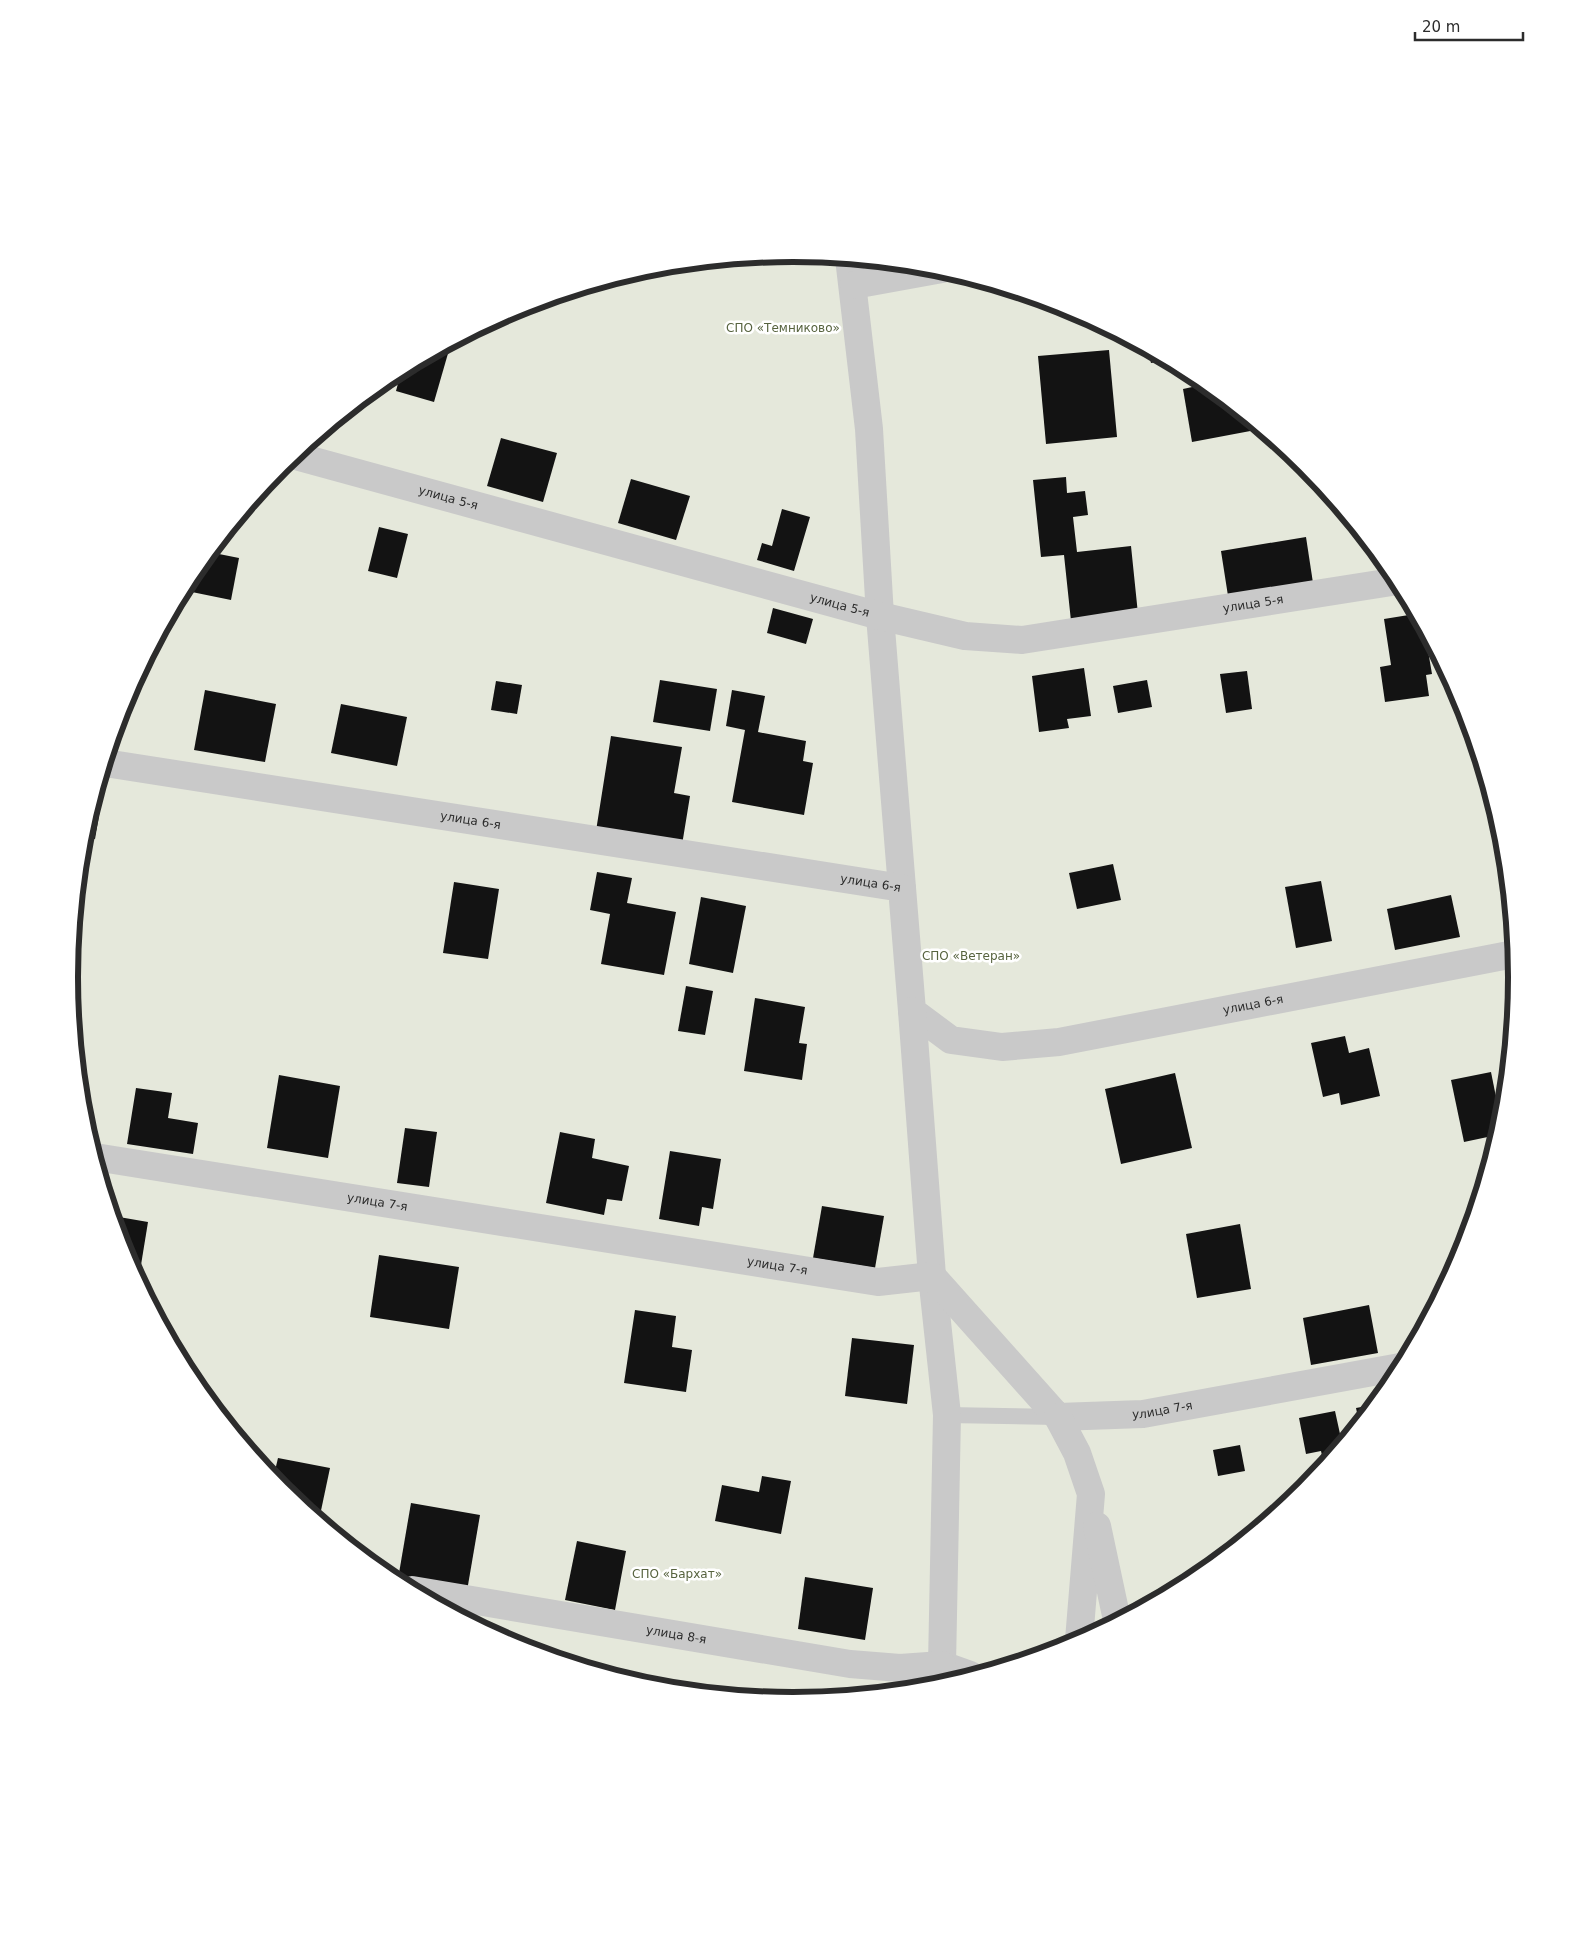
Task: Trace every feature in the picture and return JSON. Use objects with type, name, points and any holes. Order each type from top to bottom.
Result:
[{"type":"street","points":[[901,270],[852,272],[869,429],[880,616],[902,888]]},
{"type":"street","name":"улица 5-я","points":[[301,458],[880,616],[965,636],[1022,640],[1389,582]]},
{"type":"street","name":"улица 6-я","points":[[110,764],[902,888],[912,1011],[951,1040],[1002,1047],[1059,1042],[1507,955]]},
{"type":"street","points":[[912,1011],[932,1276],[947,1416],[942,1665],[960,1671]]},
{"type":"street","name":"улица 7-я","points":[[101,1158],[878,1282],[932,1276]]},
{"type":"street","points":[[932,1276],[1058,1417],[1077,1452],[1091,1494],[1116,1614]]},
{"type":"street","name":"улица 7-я","points":[[1058,1417],[1143,1414],[1390,1369]]},
{"type":"street","points":[[1080,1631],[1091,1494]]},
{"type":"street","name":"улица 8-я","points":[[430,1593],[850,1664],[900,1668],[942,1665]]},
{"type":"lane","points":[[947,1416],[1058,1417]]},
{"type":"green space","name":"СПО «Ветеран»","points":[[746,263],[839,263],[886,268],[932,275],[1022,299],[1109,335],[1150,357],[1228,409],[1264,439],[1330,505],[1360,541],[1412,619],[1434,660],[1470,747],[1483,791],[1494,837],[1506,930],[1508,976],[1501,1070],[1494,1116],[1470,1206],[1434,1293],[1412,1334],[1360,1412],[1330,1448],[1264,1514],[1228,1544],[1150,1596],[1109,1618],[1022,1654],[978,1667],[932,1678],[839,1690],[792,1692],[699,1685],[653,1678],[563,1654],[476,1618],[435,1596],[357,1544],[321,1514],[255,1448],[225,1412],[173,1334],[151,1293],[115,1206],[102,1162],[91,1116],[79,1023],[79,930],[84,883],[91,837],[115,747],[151,660],[173,619],[225,541],[255,505],[321,439],[357,409],[435,357],[476,335],[563,299],[607,286],[653,275]]},
{"type":"building","points":[[449,349],[434,402],[396,391],[399,380]]},
{"type":"building","points":[[1109,350],[1117,437],[1046,444],[1038,356]]},
{"type":"building","points":[[1150,357],[1158,362],[1151,363]]},
{"type":"building","points":[[1196,386],[1254,430],[1192,442],[1183,389]]},
{"type":"building","points":[[501,438],[557,453],[543,502],[487,486]]},
{"type":"building","points":[[1066,477],[1067,493],[1085,491],[1088,515],[1073,517],[1077,552],[1131,546],[1138,614],[1071,621],[1064,555],[1041,557],[1033,480]]},
{"type":"building","points":[[631,479],[690,496],[676,540],[618,523]]},
{"type":"building","points":[[782,509],[810,517],[794,571],[757,560],[762,543],[772,546]]},
{"type":"building","points":[[379,527],[408,534],[397,578],[368,571]]},
{"type":"building","points":[[1306,537],[1313,583],[1228,596],[1221,551]]},
{"type":"building","points":[[216,553],[239,558],[231,600],[190,592]]},
{"type":"building","points":[[773,608],[813,619],[806,644],[767,633]]},
{"type":"building","points":[[1409,615],[1412,619],[1428,648],[1432,674],[1426,675],[1429,696],[1385,702],[1380,667],[1391,665],[1384,619]]},
{"type":"building","points":[[1084,668],[1091,716],[1067,719],[1069,728],[1039,732],[1032,676]]},
{"type":"building","points":[[1247,671],[1252,709],[1226,713],[1220,674]]},
{"type":"building","points":[[660,680],[717,689],[710,731],[653,722]]},
{"type":"building","points":[[1147,680],[1152,707],[1118,713],[1113,686]]},
{"type":"building","points":[[496,681],[522,685],[517,714],[491,710]]},
{"type":"building","points":[[205,690],[276,704],[265,762],[194,750]]},
{"type":"building","points":[[732,690],[765,696],[758,732],[806,741],[803,761],[813,763],[804,815],[732,802],[745,730],[726,726]]},
{"type":"building","points":[[341,704],[407,717],[397,766],[331,753]]},
{"type":"building","points":[[611,736],[682,747],[674,793],[690,796],[682,845],[596,831]]},
{"type":"building","points":[[98,809],[100,810],[95,839],[91,838]]},
{"type":"building","points":[[1113,864],[1121,900],[1077,909],[1069,873]]},
{"type":"building","points":[[597,872],[632,878],[627,903],[676,912],[664,975],[601,964],[610,914],[590,910]]},
{"type":"building","points":[[1321,881],[1332,941],[1296,948],[1285,887]]},
{"type":"building","points":[[454,882],[499,889],[488,959],[443,953]]},
{"type":"building","points":[[1451,895],[1460,937],[1395,950],[1387,909]]},
{"type":"building","points":[[701,897],[746,906],[733,973],[689,964]]},
{"type":"building","points":[[686,986],[713,991],[705,1035],[678,1031]]},
{"type":"building","points":[[755,998],[805,1007],[799,1043],[807,1044],[802,1080],[744,1071]]},
{"type":"building","points":[[1345,1036],[1349,1053],[1369,1048],[1380,1096],[1341,1105],[1339,1093],[1323,1097],[1311,1043]]},
{"type":"building","points":[[1491,1072],[1497,1100],[1489,1137],[1464,1142],[1451,1080]]},
{"type":"building","points":[[1175,1073],[1192,1148],[1121,1164],[1105,1089]]},
{"type":"building","points":[[279,1075],[340,1086],[328,1158],[267,1148]]},
{"type":"building","points":[[136,1088],[172,1093],[168,1118],[198,1123],[193,1154],[127,1144]]},
{"type":"building","points":[[405,1128],[437,1132],[429,1187],[397,1183]]},
{"type":"building","points":[[560,1132],[595,1139],[592,1158],[629,1166],[622,1201],[607,1199],[604,1215],[546,1203]]},
{"type":"building","points":[[670,1151],[721,1159],[713,1209],[702,1207],[699,1226],[659,1219]]},
{"type":"building","points":[[822,1206],[884,1216],[875,1268],[813,1258]]},
{"type":"building","points":[[119,1217],[148,1222],[141,1265],[138,1265]]},
{"type":"building","points":[[1240,1224],[1251,1289],[1197,1298],[1186,1234]]},
{"type":"building","points":[[379,1255],[459,1267],[449,1329],[370,1317]]},
{"type":"building","points":[[1369,1305],[1378,1353],[1311,1365],[1303,1318]]},
{"type":"building","points":[[635,1310],[676,1316],[672,1347],[692,1350],[686,1392],[624,1383]]},
{"type":"building","points":[[852,1338],[914,1345],[907,1404],[845,1396]]},
{"type":"building","points":[[1364,1407],[1358,1415],[1356,1408]]},
{"type":"building","points":[[1335,1411],[1340,1436],[1322,1456],[1321,1451],[1306,1454],[1299,1418]]},
{"type":"building","points":[[1240,1445],[1245,1471],[1218,1476],[1213,1450]]},
{"type":"building","points":[[278,1458],[330,1468],[320,1513],[287,1482],[275,1470]]},
{"type":"building","points":[[762,1476],[791,1481],[781,1534],[715,1521],[722,1485],[759,1492]]},
{"type":"building","points":[[411,1503],[480,1515],[467,1591],[412,1581],[399,1573]]},
{"type":"building","points":[[577,1541],[626,1551],[615,1610],[565,1600]]},
{"type":"building","points":[[805,1577],[873,1588],[865,1640],[798,1629]]},
{"type":"park label","name":"СПО «Темниково»","points":[[783,328]]},
{"type":"park label","name":"СПО «Бархат»","points":[[677,1574]]}]
